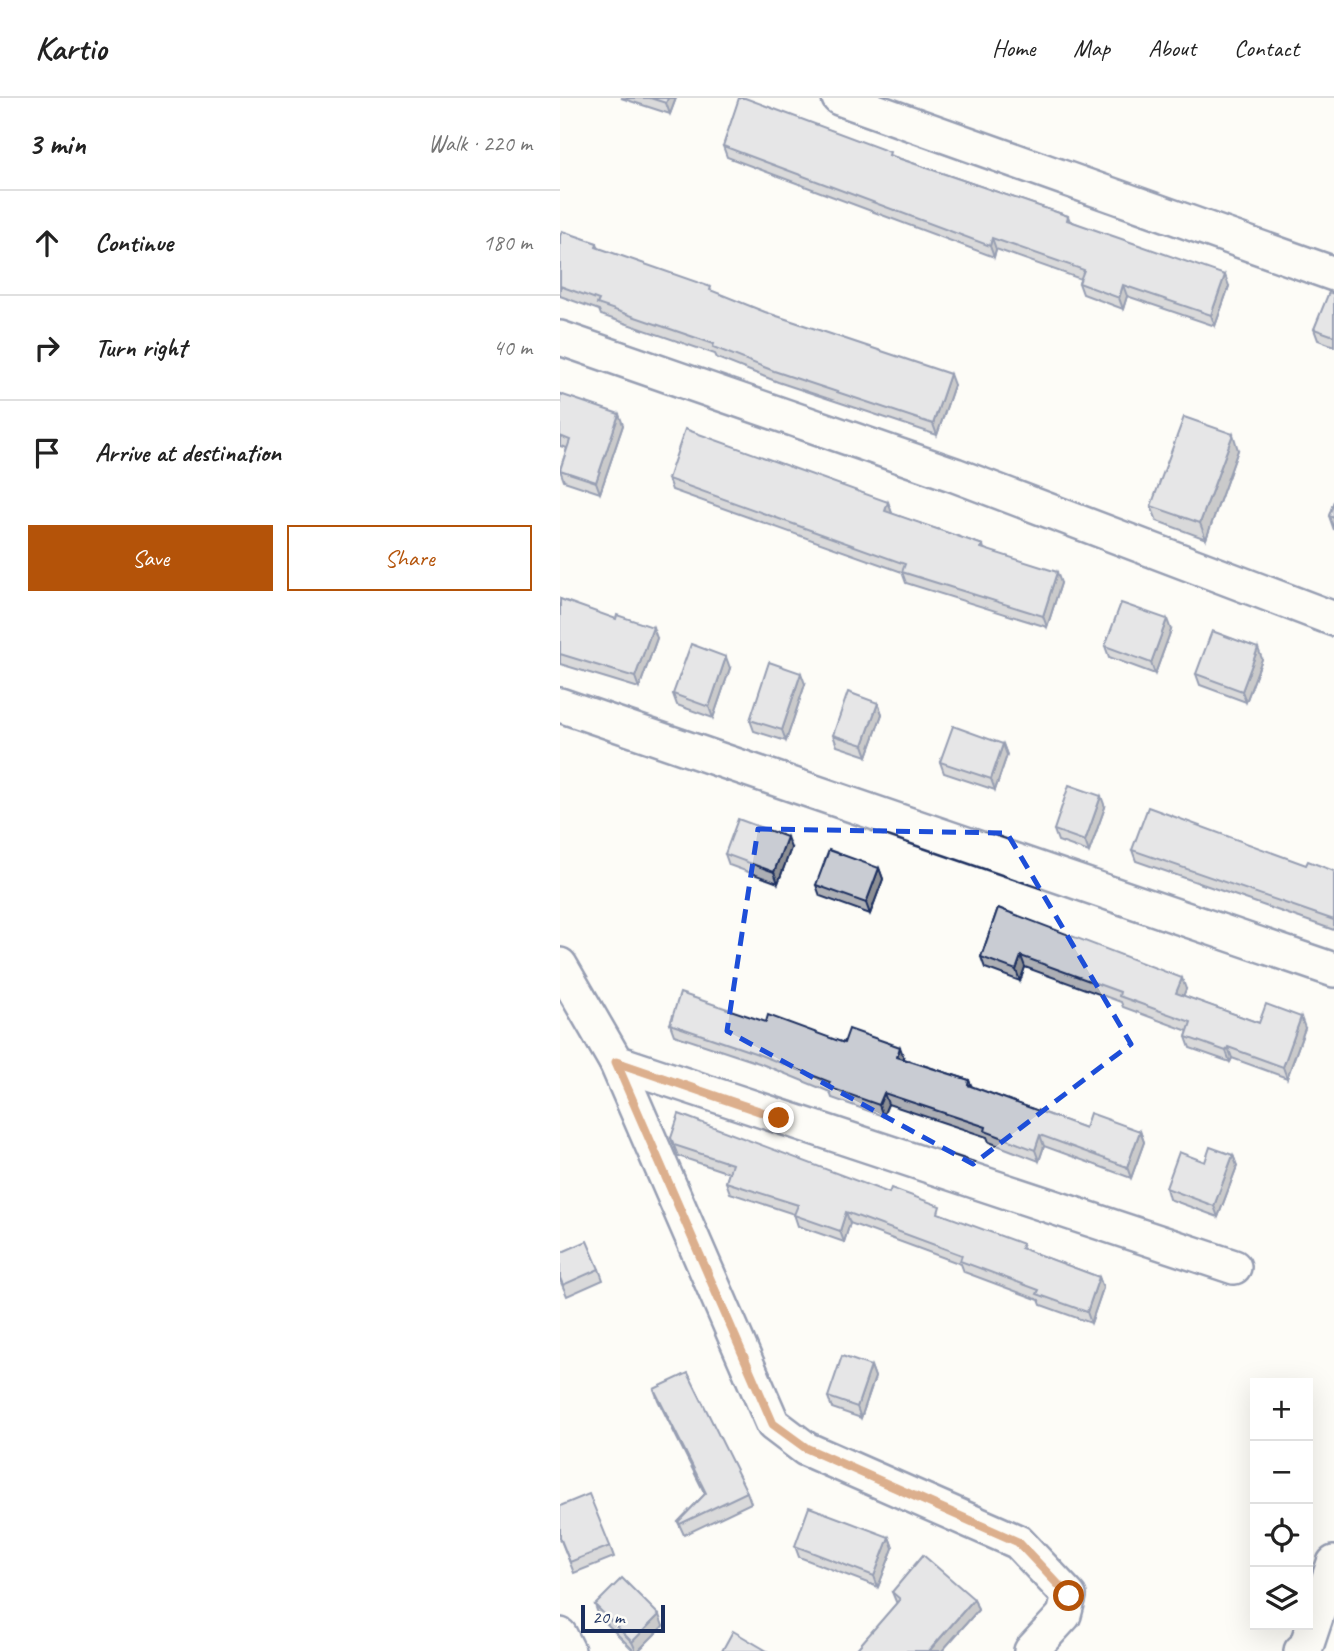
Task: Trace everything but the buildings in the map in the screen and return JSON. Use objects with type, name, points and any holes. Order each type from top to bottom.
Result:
[{"type":"street","points":[[839,98],[1334,274]]},
{"type":"street","points":[[560,338],[955,475],[1334,619]]},
{"type":"street","points":[[560,705],[1334,970]]},
{"type":"street","points":[[560,965],[569,1003],[616,1062],[773,1424],[806,1448],[1018,1542],[1069,1596],[1064,1615],[1031,1651]]},
{"type":"street","points":[[616,1062],[1234,1268]]},
{"type":"street","points":[[1309,1649],[1334,1563]]},
{"type":"street","points":[[560,1635],[568,1651]]},
{"type":"highlighted area","points":[[758,829],[1007,833],[1131,1044],[973,1164],[727,1031]]},
{"type":"route","points":[[779,1118],[616,1062],[757,1381],[773,1424],[806,1448],[1018,1542],[1069,1596]]}]
